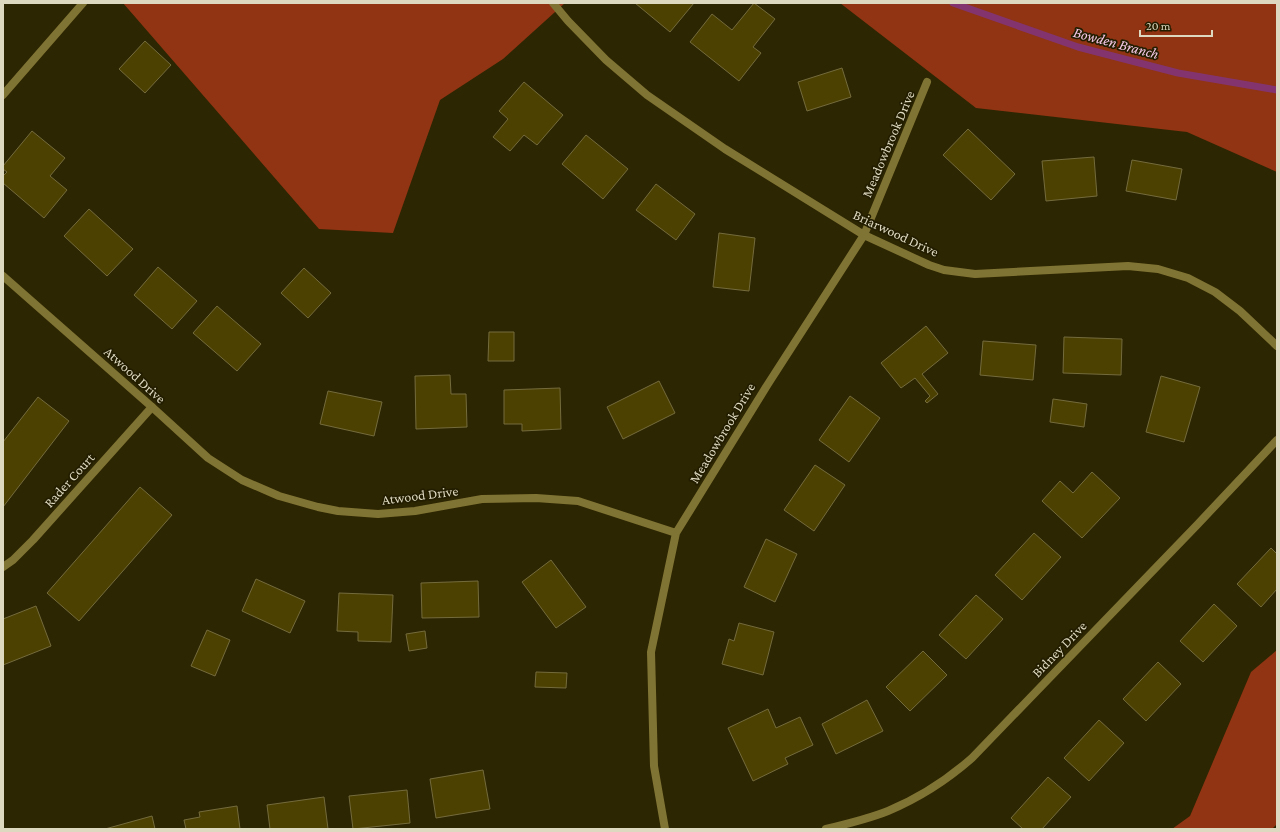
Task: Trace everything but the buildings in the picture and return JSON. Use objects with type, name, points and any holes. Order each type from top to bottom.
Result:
[{"type":"street","points":[[3,95],[83,3]]},
{"type":"street","name":"Briarwood Drive","points":[[553,3],[568,21],[606,60],[648,95],[725,149],[864,235],[944,270],[975,274],[1128,266],[1158,269],[1188,278],[1215,292],[1240,311],[1277,346]]},
{"type":"street","name":"Meadowbrook Drive","points":[[665,829],[654,766],[651,652],[676,533],[768,384],[864,235],[928,82]]},
{"type":"street","name":"Atwood Drive","points":[[3,276],[208,458],[242,480],[279,496],[318,508],[378,514],[415,511],[482,500],[536,498],[571,500],[676,533]]},
{"type":"street","name":"Rader Court","points":[[3,567],[13,560],[33,540],[152,407]]},
{"type":"street","name":"Bidney Drive","points":[[826,829],[888,811],[923,794],[957,771],[972,758],[1277,440]]},
{"type":"shaded area","points":[[123,3],[565,3],[503,59],[440,100],[393,233],[319,229]]},
{"type":"shaded area","points":[[840,3],[1277,3],[1277,172],[1187,132],[976,108]]},
{"type":"shaded area","points":[[1277,650],[1277,824],[1272,829],[1172,829],[1190,816],[1251,672]]},
{"type":"waterway","name":"Bowden Branch","points":[[953,3],[1078,47],[1178,73],[1277,90]]}]
